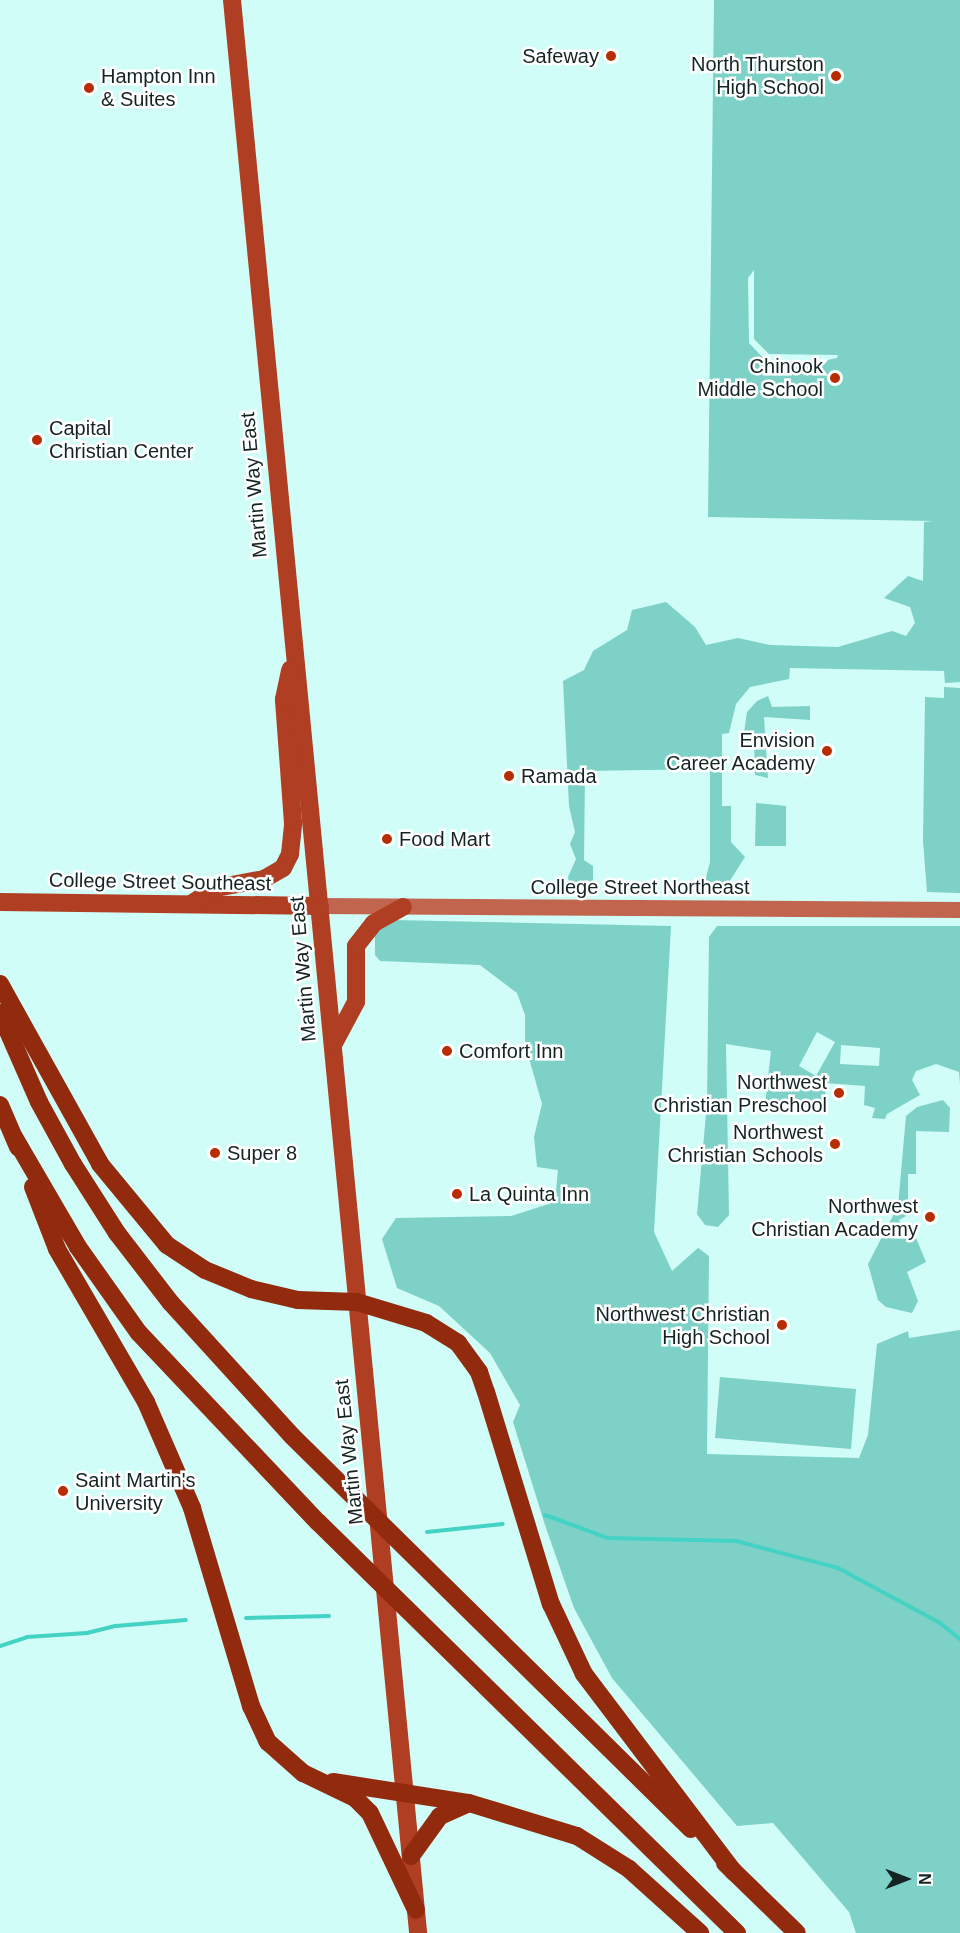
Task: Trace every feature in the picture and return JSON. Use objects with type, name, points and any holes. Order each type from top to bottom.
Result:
[{"type":"highway","points":[[0,984],[100,1164],[167,1245],[206,1270],[276,1297],[357,1302],[443,1330],[470,1358],[486,1392],[551,1604],[584,1674],[734,1872]]},
{"type":"highway","points":[[0,1013],[39,1102],[117,1233],[171,1303],[322,1466],[430,1575],[797,1933]]},
{"type":"highway","points":[[0,1105],[57,1249],[146,1402],[192,1508],[251,1706],[268,1742],[303,1773],[355,1798],[370,1813],[416,1910]]},
{"type":"highway","points":[[14,1137],[78,1247],[139,1333],[318,1522],[444,1643],[737,1933]]},
{"type":"highway","points":[[319,1781],[405,1791],[469,1803],[577,1836],[628,1869],[700,1933]]},
{"type":"highway","points":[[411,1856],[440,1816],[469,1803]]},
{"type":"main road","name":"Martin Way East","points":[[232,0],[293,654],[320,906],[418,1933]]},
{"type":"main road","points":[[191,904],[216,888],[264,879],[283,868],[291,854],[293,823],[284,699],[293,654]]},
{"type":"main road","name":"College Street Southeast","points":[[0,902],[320,906]]},
{"type":"main road","points":[[333,1045],[356,1002],[356,946],[374,923],[403,907]]},
{"type":"street","name":"College Street Northeast","points":[[320,906],[960,910]]},
{"type":"shaded area","points":[[714,0],[960,0],[960,682],[945,683],[944,671],[790,668],[789,679],[750,687],[736,704],[729,733],[722,734],[722,806],[731,806],[731,842],[745,857],[724,890],[703,889],[710,862],[710,769],[585,771],[584,860],[593,866],[593,881],[583,888],[570,889],[568,877],[576,859],[570,844],[575,832],[569,806],[563,681],[584,670],[593,651],[627,630],[632,610],[666,602],[695,627],[706,645],[738,638],[770,645],[838,647],[892,631],[906,636],[915,623],[910,607],[884,598],[908,576],[923,581],[924,522],[933,521],[708,517]],"holes":[[[754,270],[754,339],[769,354],[838,355],[837,358],[792,367],[769,364],[749,343],[748,278]]]},
{"type":"shaded area","points":[[944,687],[960,688],[960,893],[927,892],[923,841],[925,697],[944,698]]},
{"type":"shaded area","points":[[768,696],[772,707],[810,706],[810,720],[764,717],[768,778],[755,775],[754,735],[744,733],[747,712],[757,701]]},
{"type":"shaded area","points":[[756,803],[786,806],[786,846],[755,846]]},
{"type":"shaded area","points":[[394,920],[671,926],[654,1232],[672,1271],[698,1248],[709,1256],[707,1454],[859,1458],[868,1435],[877,1344],[908,1331],[909,1338],[960,1330],[960,1933],[856,1933],[849,1912],[773,1823],[737,1826],[612,1678],[574,1608],[545,1525],[513,1422],[520,1405],[490,1353],[439,1306],[397,1288],[382,1239],[396,1218],[511,1216],[555,1202],[558,1170],[537,1167],[534,1137],[542,1104],[525,1044],[525,1015],[517,993],[480,965],[380,961],[375,955],[375,931]]},
{"type":"shaded area","points":[[717,926],[960,926],[960,1085],[959,1072],[936,1064],[916,1071],[912,1080],[920,1095],[887,1114],[885,1119],[872,1118],[875,1108],[864,1105],[865,1086],[826,1083],[825,1102],[811,1107],[765,1104],[771,1051],[726,1044],[729,1215],[718,1227],[705,1225],[697,1214],[707,1103],[709,937]],"holes":[[[817,1032],[835,1042],[816,1076],[799,1066]],[[841,1045],[880,1048],[879,1066],[840,1064]]]},
{"type":"shaded area","points":[[943,1100],[950,1108],[949,1132],[916,1131],[916,1174],[908,1174],[908,1215],[899,1220],[907,1240],[916,1238],[926,1262],[907,1272],[918,1301],[912,1313],[886,1307],[878,1300],[868,1264],[898,1206],[906,1116],[917,1107]]},
{"type":"shaded area","points":[[720,1377],[856,1389],[851,1449],[715,1438]]},
{"type":"waterway","points":[[545,1515],[608,1538],[736,1541],[838,1568],[940,1623],[960,1639]]},
{"type":"waterway","points":[[427,1532],[503,1524]]},
{"type":"waterway","points":[[246,1618],[329,1616]]},
{"type":"waterway","points":[[0,1646],[27,1637],[87,1633],[116,1626],[186,1620]]},
{"type":"place","name":"Safeway","points":[[611,56]]},
{"type":"place","name":"North Thurston High School","points":[[836,76]]},
{"type":"place","name":"Hampton Inn & Suites","points":[[89,88]]},
{"type":"place","name":"Chinook Middle School","points":[[835,378]]},
{"type":"place","name":"Capital Christian Center","points":[[37,440]]},
{"type":"place","name":"Envision Career Academy","points":[[827,751]]},
{"type":"place","name":"Ramada","points":[[509,776]]},
{"type":"place","name":"Food Mart","points":[[387,839]]},
{"type":"place","name":"Comfort Inn","points":[[447,1051]]},
{"type":"place","name":"Northwest Christian Preschool","points":[[839,1093]]},
{"type":"place","name":"Northwest Christian Schools","points":[[835,1144]]},
{"type":"place","name":"Super 8","points":[[215,1153]]},
{"type":"place","name":"La Quinta Inn","points":[[457,1194]]},
{"type":"place","name":"Northwest Christian Academy","points":[[930,1217]]},
{"type":"place","name":"Northwest Christian High School","points":[[782,1325]]},
{"type":"place","name":"Saint Martin's University","points":[[63,1491]]}]
